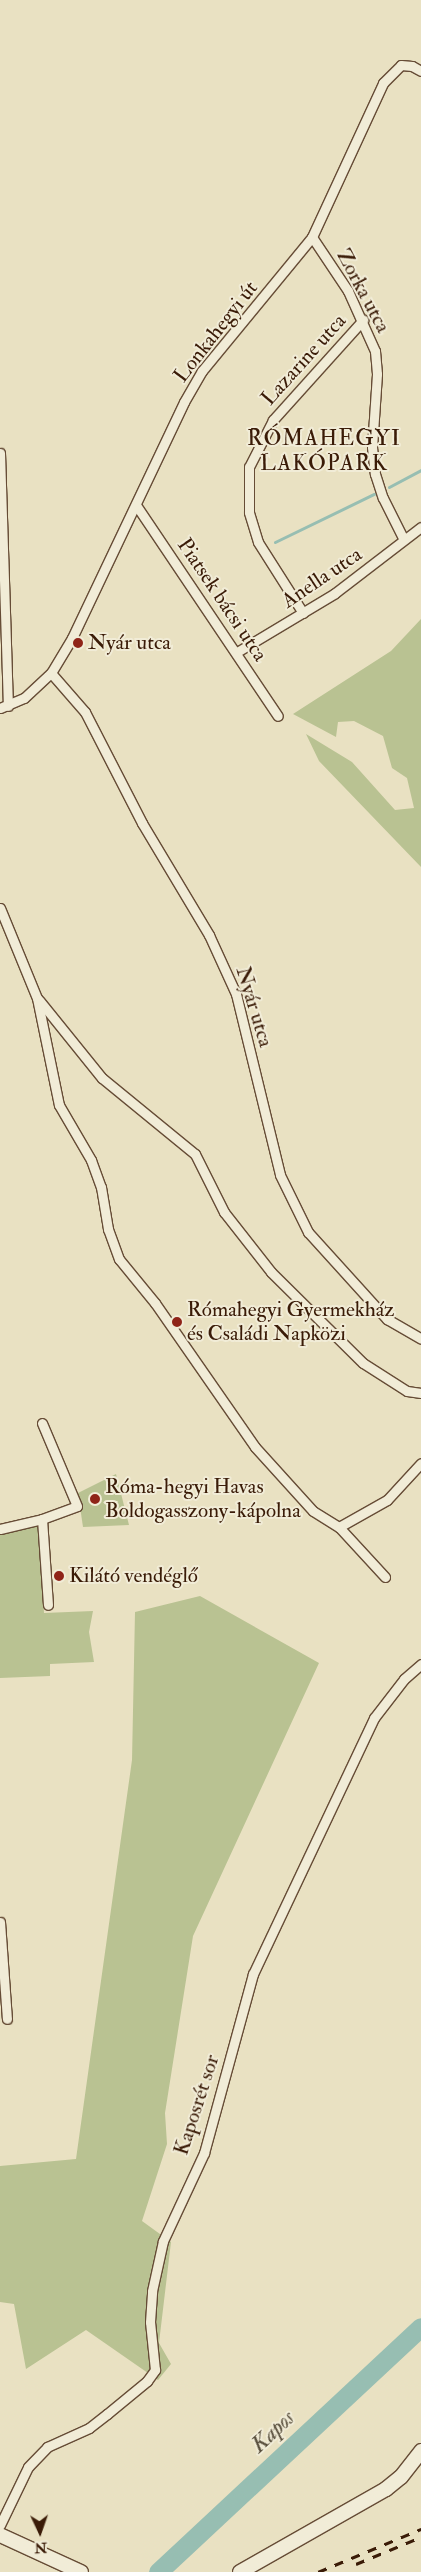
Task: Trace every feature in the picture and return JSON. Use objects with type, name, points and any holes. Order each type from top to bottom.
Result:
[{"type":"street","name":"Lonkahegyi út","points":[[4,707],[39,687],[51,673],[72,638],[202,371],[312,237],[383,83],[401,66],[412,66],[421,71]]},
{"type":"street","name":"Zorka utca","points":[[312,237],[348,291],[363,320],[375,351],[377,374],[372,446],[375,474],[383,498],[403,538]]},
{"type":"street","name":"Lazarine utca","points":[[303,613],[258,542],[249,512],[249,467],[273,420],[363,320]]},
{"type":"street","points":[[0,453],[4,707]]},
{"type":"street","name":"Piatsek bácsi utca","points":[[136,505],[237,652],[278,716]]},
{"type":"street","name":"Anella utca","points":[[237,652],[303,613],[371,566],[403,538],[421,527]]},
{"type":"street","name":"Nyár utca","points":[[51,673],[85,712],[142,822],[210,935],[236,994],[280,1175],[308,1232],[387,1319],[421,1339]]},
{"type":"street","points":[[0,908],[37,998],[59,1105],[91,1160],[119,1259],[155,1303],[255,1447],[313,1511],[339,1527],[385,1577]]},
{"type":"street","points":[[37,998],[102,1078],[195,1154],[224,1212],[271,1272],[363,1363],[407,1391],[421,1393]]},
{"type":"street","points":[[0,1529],[42,1519],[77,1506],[42,1423]]},
{"type":"street","points":[[339,1527],[387,1500],[421,1463]]},
{"type":"street","points":[[42,1519],[48,1605]]},
{"type":"street","name":"Kaposrét sor","points":[[0,2525],[28,2467],[47,2447],[89,2428],[147,2381],[155,2370],[150,2322],[152,2291],[163,2241],[204,2153],[253,1974],[374,1718],[404,1679],[421,1664]]},
{"type":"street","points":[[0,1922],[7,2019]]},
{"type":"street","points":[[240,2572],[386,2489],[400,2477],[421,2451]]},
{"type":"street","points":[[0,2535],[81,2572]]},
{"type":"green space","points":[[421,619],[421,867],[319,761],[306,734],[352,762],[395,810],[414,808],[407,778],[392,768],[383,736],[354,721],[338,722],[336,737],[293,714],[391,651]]},
{"type":"green space","points":[[116,1474],[129,1525],[83,1527],[78,1493]]},
{"type":"green space","points":[[39,1526],[44,1613],[93,1611],[89,1632],[94,1662],[50,1664],[50,1676],[0,1678],[0,1534]]},
{"type":"green space","points":[[200,1596],[319,1663],[193,1936],[165,2113],[167,2144],[142,2221],[171,2242],[159,2343],[171,2364],[158,2380],[86,2330],[26,2369],[14,2304],[0,2302],[0,2166],[76,2159],[132,1760],[135,1612]]},
{"type":"waterway","points":[[389,487],[421,470]]},
{"type":"waterway","points":[[275,542],[374,494]]},
{"type":"waterway","name":"Kapos","points":[[158,2572],[421,2327]]},
{"type":"railway","points":[[318,2572],[421,2529]]},
{"type":"railway","points":[[356,2564],[421,2537]]},
{"type":"place","name":"Nyár utca","points":[[78,643]]},
{"type":"place","name":"Rómahegyi Gyermekház és Családi Napközi","points":[[177,1322]]},
{"type":"place","name":"Róma-hegyi Havas Boldogasszony-kápolna","points":[[95,1499]]},
{"type":"place","name":"Kilátó vendéglő","points":[[59,1576]]},
{"type":"district","name":"RÓMAHEGYI LAKÓPARK","points":[[324,450]]}]
